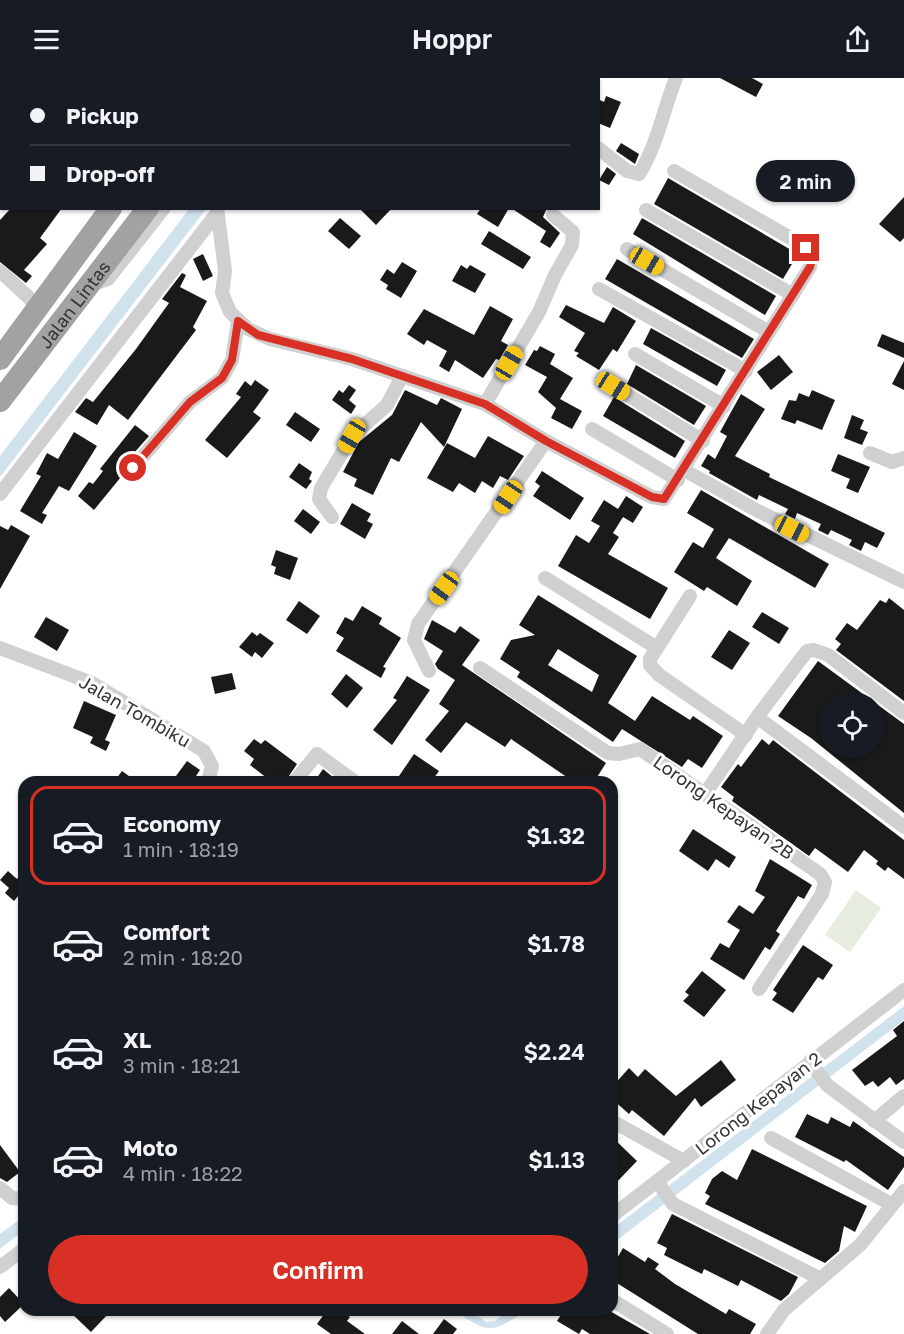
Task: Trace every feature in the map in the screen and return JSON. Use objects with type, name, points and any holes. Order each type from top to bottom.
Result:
[{"type":"highway","name":"Jalan Lintas","points":[[0,359],[110,210]]},
{"type":"highway","name":"Jalan Lintas","points":[[0,401],[146,210]]},
{"type":"street","points":[[600,150],[627,171],[639,174],[653,147],[664,116],[666,101],[676,78]]},
{"type":"street","points":[[217,211],[225,271],[222,293],[230,312],[238,321],[258,335],[332,353],[485,404],[546,441],[659,499],[664,499],[669,495],[703,441],[810,267],[812,259],[806,248],[674,171]]},
{"type":"street","points":[[90,285],[108,279],[162,210]]},
{"type":"street","points":[[646,210],[793,295]]},
{"type":"street","points":[[0,494],[217,211]]},
{"type":"street","points":[[485,404],[539,312],[555,275],[572,245],[573,232],[553,215]]},
{"type":"street","points":[[627,249],[769,332]]},
{"type":"street","points":[[0,271],[38,306]]},
{"type":"street","points":[[599,289],[746,371]]},
{"type":"street","points":[[133,468],[190,402],[222,378],[232,360],[238,321]]},
{"type":"street","points":[[636,354],[724,406]]},
{"type":"street","points":[[332,518],[319,498],[321,488],[352,436],[387,405],[402,376]]},
{"type":"street","points":[[613,386],[703,441]]},
{"type":"street","points":[[592,429],[681,475],[904,582]]},
{"type":"street","points":[[429,671],[414,640],[418,624],[546,441]]},
{"type":"street","points":[[870,453],[892,462],[904,459]]},
{"type":"street","points":[[545,578],[657,648]]},
{"type":"street","points":[[690,597],[650,659],[650,665],[659,675],[746,735]]},
{"type":"street","name":"Jalan Tombiku","points":[[0,648],[92,683],[204,751],[212,766],[210,776]]},
{"type":"street","points":[[705,794],[801,656],[814,650],[828,655],[904,713]]},
{"type":"street","name":"Lorong Kepayan 2B","points":[[480,668],[602,749],[620,754],[634,748],[640,749],[820,874],[825,882],[822,894],[759,989]]},
{"type":"street","points":[[757,717],[904,827]]},
{"type":"street","points":[[299,776],[317,754],[347,776]]},
{"type":"street","name":"Lorong Kepayan 2","points":[[618,1212],[659,1184],[684,1161],[812,1065],[904,990]]},
{"type":"street","points":[[812,1065],[827,1085],[904,1142]]},
{"type":"street","points":[[874,1121],[904,1096]]},
{"type":"street","points":[[618,1124],[684,1161]]},
{"type":"street","points":[[771,1138],[891,1204]]},
{"type":"street","points":[[659,1184],[673,1204],[819,1278]]},
{"type":"street","points":[[0,1188],[12,1198],[18,1198]]},
{"type":"street","points":[[767,1334],[781,1313],[860,1245],[891,1204],[904,1191]]},
{"type":"street","points":[[0,1266],[18,1253]]},
{"type":"street","points":[[618,1304],[667,1334]]},
{"type":"shaded area","points":[[856,890],[881,908],[850,952],[825,935]]},
{"type":"water","points":[[188,210],[205,210],[0,477],[0,456]]},
{"type":"water","points":[[904,1006],[904,1020],[618,1239],[618,1224]]},
{"type":"water","points":[[18,1220],[18,1235],[0,1249],[0,1234]]},
{"type":"water","points":[[462,1316],[478,1316],[486,1322],[495,1321],[502,1316],[518,1316],[497,1327],[490,1328],[475,1324]]},
{"type":"building","points":[[720,78],[752,78],[763,84],[756,97]]},
{"type":"building","points":[[606,96],[621,102],[610,128],[600,124],[600,100],[604,102]]},
{"type":"building","points":[[621,143],[639,154],[635,164],[616,151]]},
{"type":"building","points":[[607,167],[616,174],[609,185],[600,178]]},
{"type":"building","points":[[668,178],[798,254],[783,279],[654,204]]},
{"type":"building","points":[[904,197],[904,238],[900,242],[879,224]]},
{"type":"building","points":[[9,210],[61,210],[40,238],[47,244],[24,270],[32,276],[26,283],[0,262],[0,220]]},
{"type":"building","points":[[361,210],[390,210],[376,225]]},
{"type":"building","points":[[480,210],[508,210],[498,227],[477,214]]},
{"type":"building","points":[[514,210],[546,210],[543,217],[560,233],[550,248],[540,242],[546,231]]},
{"type":"building","points":[[340,218],[361,236],[349,249],[328,231]]},
{"type":"building","points":[[642,218],[776,296],[765,315],[633,234]]},
{"type":"building","points":[[489,231],[531,257],[523,269],[481,244]]},
{"type":"building","points":[[203,254],[213,276],[203,281],[193,259]]},
{"type":"building","points":[[617,259],[754,339],[742,358],[605,279]]},
{"type":"building","points":[[402,262],[417,271],[401,298],[386,289],[388,285],[380,280],[387,269],[394,274]]},
{"type":"building","points":[[461,265],[467,269],[470,265],[486,274],[475,293],[452,281]]},
{"type":"building","points":[[182,273],[186,275],[180,287],[207,301],[193,327],[196,330],[128,420],[109,405],[97,425],[75,412],[86,398],[93,402],[136,349],[169,303],[162,299]]},
{"type":"building","points":[[566,305],[604,323],[613,307],[636,321],[617,352],[613,349],[599,370],[576,356],[579,353],[574,351],[585,333],[559,317]]},
{"type":"building","points":[[490,306],[513,319],[501,341],[508,345],[499,360],[496,359],[483,378],[455,360],[449,372],[439,366],[447,351],[427,340],[424,345],[407,334],[424,309],[474,335]]},
{"type":"building","points":[[651,328],[726,370],[717,386],[643,344]]},
{"type":"building","points":[[882,334],[904,343],[904,358],[877,346]]},
{"type":"building","points":[[540,346],[555,354],[550,364],[573,378],[560,399],[582,411],[572,429],[551,418],[556,408],[538,392],[547,377],[525,365],[534,350],[537,351]]},
{"type":"building","points":[[779,355],[793,372],[771,390],[757,372]]},
{"type":"building","points":[[904,361],[904,390],[892,384]]},
{"type":"building","points":[[636,365],[706,406],[694,425],[627,384]]},
{"type":"building","points":[[255,380],[269,390],[253,412],[261,418],[227,458],[205,440],[241,397],[236,394],[245,381],[251,386]]},
{"type":"building","points":[[349,385],[356,390],[349,400],[356,406],[351,414],[332,400],[339,390],[343,393]]},
{"type":"building","points":[[405,390],[437,405],[441,398],[462,409],[444,447],[421,422],[399,462],[391,458],[373,495],[354,486],[357,479],[343,472],[359,442],[392,415]]},
{"type":"building","points":[[812,390],[835,400],[822,430],[797,420],[795,424],[781,419],[789,400],[796,401],[799,393],[809,397]]},
{"type":"building","points":[[741,394],[765,409],[735,456],[770,474],[769,477],[885,533],[877,548],[865,542],[861,551],[849,545],[852,540],[831,530],[828,535],[818,530],[821,524],[797,513],[795,519],[785,514],[788,509],[759,495],[757,500],[709,473],[710,471],[701,466],[708,454],[715,459],[727,436],[720,432]]},
{"type":"building","points":[[614,397],[685,441],[675,458],[603,416]]},
{"type":"building","points":[[295,412],[320,429],[311,442],[286,425]]},
{"type":"building","points":[[852,415],[864,420],[860,429],[868,432],[862,445],[844,438]]},
{"type":"building","points":[[135,425],[149,436],[126,462],[125,472],[94,510],[78,496],[89,482],[93,484],[103,471],[100,469]]},
{"type":"building","points":[[74,432],[97,446],[69,491],[59,486],[42,513],[47,515],[42,524],[20,511],[41,476],[36,474],[47,453],[58,459]]},
{"type":"building","points":[[488,436],[524,456],[508,480],[500,476],[493,488],[482,481],[475,493],[459,483],[453,492],[427,478],[447,443],[475,458]]},
{"type":"building","points":[[838,454],[870,467],[858,493],[846,488],[850,479],[831,471]]},
{"type":"building","points":[[299,463],[312,472],[309,479],[312,481],[306,489],[289,477]]},
{"type":"building","points":[[542,471],[584,498],[570,520],[533,496],[540,486],[535,482]]},
{"type":"building","points":[[701,490],[829,564],[815,588],[729,538],[716,558],[752,581],[737,606],[707,587],[704,591],[674,572],[693,542],[703,548],[714,529],[687,513]]},
{"type":"building","points":[[626,496],[643,507],[633,523],[623,517],[613,533],[619,537],[608,554],[668,588],[650,619],[558,566],[576,535],[589,543],[600,526],[591,521],[604,500],[618,509]]},
{"type":"building","points":[[352,503],[371,514],[367,521],[373,524],[365,539],[340,524]]},
{"type":"building","points":[[303,509],[320,522],[311,534],[294,521]]},
{"type":"building","points":[[11,525],[30,536],[0,589],[0,526],[8,530]]},
{"type":"building","points":[[276,550],[298,558],[290,580],[274,574],[276,567],[271,565]]},
{"type":"building","points":[[538,595],[637,656],[608,703],[635,721],[652,696],[690,720],[693,716],[723,736],[702,768],[688,759],[682,767],[622,729],[613,742],[517,677],[520,672],[500,659],[511,640],[535,635],[519,625]],"holes":[[[558,649],[599,675],[592,692],[548,665]]]},
{"type":"building","points":[[889,598],[904,610],[904,701],[836,650],[841,644],[835,639],[847,623],[857,630],[880,600],[886,603]]},
{"type":"building","points":[[299,601],[320,616],[307,634],[286,620]]},
{"type":"building","points":[[362,606],[382,618],[379,624],[401,638],[383,667],[386,668],[381,678],[336,651],[344,638],[336,633],[345,617],[353,621]]},
{"type":"building","points":[[762,612],[789,628],[779,644],[752,627]]},
{"type":"building","points":[[46,617],[69,630],[57,651],[34,637]]},
{"type":"building","points":[[432,620],[455,633],[460,626],[480,640],[462,665],[606,763],[598,776],[565,776],[511,739],[505,747],[466,722],[441,753],[425,740],[449,711],[439,704],[455,680],[438,669],[435,664],[443,651],[424,639]]},
{"type":"building","points":[[729,630],[750,643],[732,670],[711,657]]},
{"type":"building","points":[[252,632],[257,636],[260,633],[274,643],[262,658],[255,652],[252,657],[239,647]]},
{"type":"building","points":[[818,661],[860,692],[819,692],[819,744],[778,716]]},
{"type":"building","points":[[232,673],[236,689],[215,694],[211,677]]},
{"type":"building","points":[[346,674],[363,688],[347,708],[331,694]]},
{"type":"building","points":[[407,676],[430,690],[392,745],[373,730],[397,700],[393,698]]},
{"type":"building","points":[[84,701],[116,715],[105,740],[110,742],[106,751],[90,743],[93,737],[73,728]]},
{"type":"building","points":[[885,710],[904,724],[904,813],[836,758],[885,758]]},
{"type":"building","points":[[254,739],[261,744],[265,740],[297,764],[289,776],[264,776],[250,765],[254,759],[244,751]]},
{"type":"building","points":[[762,739],[769,745],[773,740],[904,840],[904,879],[888,867],[885,871],[876,864],[878,861],[864,850],[848,872],[815,848],[809,856],[732,801],[734,797],[721,787],[738,764],[741,767]]},
{"type":"building","points":[[414,754],[439,771],[435,776],[399,776]]},
{"type":"building","points":[[187,761],[200,770],[196,776],[176,776]]},
{"type":"building","points":[[323,769],[332,776],[318,776]]},
{"type":"building","points":[[122,771],[129,776],[118,776]]},
{"type":"building","points":[[693,829],[736,857],[729,868],[716,859],[708,871],[679,851]]},
{"type":"building","points":[[770,859],[812,885],[804,899],[798,896],[776,931],[780,934],[770,950],[765,947],[744,980],[710,959],[720,943],[729,948],[740,930],[727,922],[739,905],[753,914],[765,897],[755,891]]},
{"type":"building","points":[[8,871],[18,878],[18,896],[14,901],[5,893],[9,888],[0,880]]},
{"type":"building","points":[[803,945],[833,965],[823,980],[818,977],[793,1013],[772,1000],[777,993],[773,990]]},
{"type":"building","points":[[702,971],[726,990],[704,1017],[683,1001],[689,995],[685,992]]},
{"type":"building","points":[[904,1021],[904,1079],[896,1085],[890,1077],[878,1087],[873,1081],[865,1086],[852,1070],[897,1036],[893,1030]]},
{"type":"building","points":[[721,1060],[736,1080],[701,1107],[695,1098],[664,1136],[632,1110],[629,1114],[618,1104],[618,1080],[629,1068],[638,1077],[645,1069],[676,1096]]},
{"type":"building","points":[[807,1114],[828,1124],[831,1117],[850,1127],[853,1121],[904,1157],[904,1167],[888,1190],[846,1160],[844,1162],[795,1137]]},
{"type":"building","points":[[618,1143],[637,1161],[618,1181]]},
{"type":"building","points":[[0,1145],[18,1169],[18,1174],[7,1182],[0,1178]]},
{"type":"building","points":[[752,1149],[867,1206],[855,1232],[844,1226],[839,1251],[825,1263],[705,1204],[710,1196],[705,1193],[712,1179],[722,1171],[737,1180]]},
{"type":"building","points":[[672,1214],[798,1277],[789,1294],[781,1301],[741,1280],[738,1286],[704,1269],[702,1274],[664,1255],[667,1248],[657,1243]]},
{"type":"building","points":[[623,1248],[645,1262],[648,1257],[659,1264],[655,1269],[675,1284],[726,1314],[729,1309],[756,1324],[750,1334],[698,1334],[618,1284],[618,1257]]},
{"type":"building","points":[[9,1288],[18,1298],[18,1310],[5,1322],[0,1316],[0,1297]]},
{"type":"building","points":[[74,1316],[106,1316],[91,1332]]},
{"type":"building","points":[[323,1316],[348,1316],[347,1321],[365,1334],[331,1334],[317,1324]]},
{"type":"building","points":[[560,1316],[618,1316],[650,1334],[590,1334],[582,1329],[579,1334],[557,1321]]},
{"type":"building","points":[[444,1319],[457,1329],[453,1334],[433,1334]]},
{"type":"building","points":[[402,1321],[419,1334],[392,1334]]},
{"type":"route","points":[[133,468],[190,402],[222,378],[228,370],[232,360],[238,321],[258,335],[352,359],[485,404],[546,441],[652,497],[664,499],[669,495],[703,441],[810,267],[812,259],[806,248]]}]
